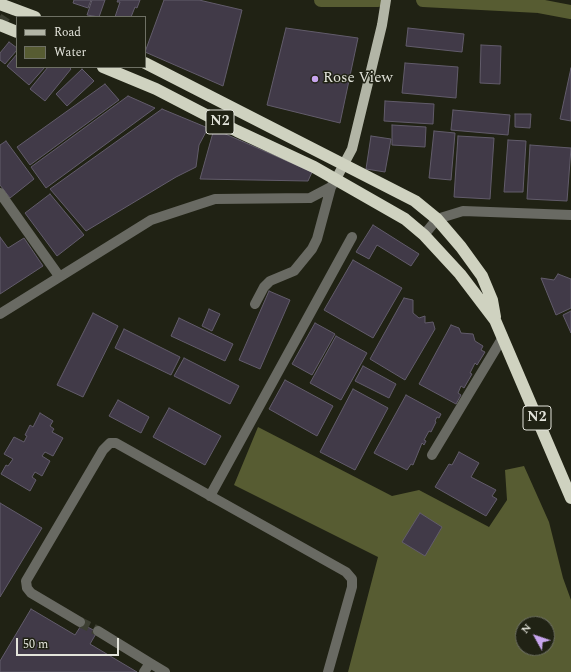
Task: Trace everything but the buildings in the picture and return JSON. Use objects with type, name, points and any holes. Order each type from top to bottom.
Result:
[{"type":"highway","points":[[0,4],[32,16]]},
{"type":"highway","points":[[0,25],[16,32]]},
{"type":"highway","name":"N2","points":[[146,64],[415,201],[436,219],[462,247],[482,276],[492,300],[495,320]]},
{"type":"highway","name":"N2","points":[[105,68],[156,89],[405,220],[424,234],[460,274],[495,320],[571,498]]},
{"type":"main road","points":[[333,183],[352,149],[382,25],[386,0]]},
{"type":"street","points":[[0,314],[151,220],[215,199],[310,198],[333,183]]},
{"type":"street","points":[[255,304],[264,287],[270,281],[294,271],[312,250],[318,239],[333,183]]},
{"type":"street","points":[[0,193],[59,276]]},
{"type":"street","points":[[424,234],[436,219],[463,211],[571,215]]},
{"type":"street","points":[[210,496],[352,237]]},
{"type":"street","points":[[432,455],[503,338]]},
{"type":"street","points":[[80,622],[32,593],[27,588],[26,581],[103,450],[110,443],[116,443],[346,572],[352,579],[352,587],[328,672]]},
{"type":"street","points":[[98,631],[165,672]]},
{"type":"street","points":[[144,672],[150,663]]},
{"type":"water","points":[[258,427],[392,496],[419,490],[489,527],[507,500],[505,470],[524,466],[549,522],[563,578],[571,600],[571,672],[348,672],[378,557],[234,485]]},
{"type":"waterway","points":[[321,0],[378,0]]},
{"type":"waterway","points":[[423,0],[539,6],[571,12]]},
{"type":"tunnel","points":[[0,25],[17,0]]},
{"type":"tunnel","points":[[80,622],[98,631]]},
{"type":"place","name":"Rose View","points":[[315,79]]}]
